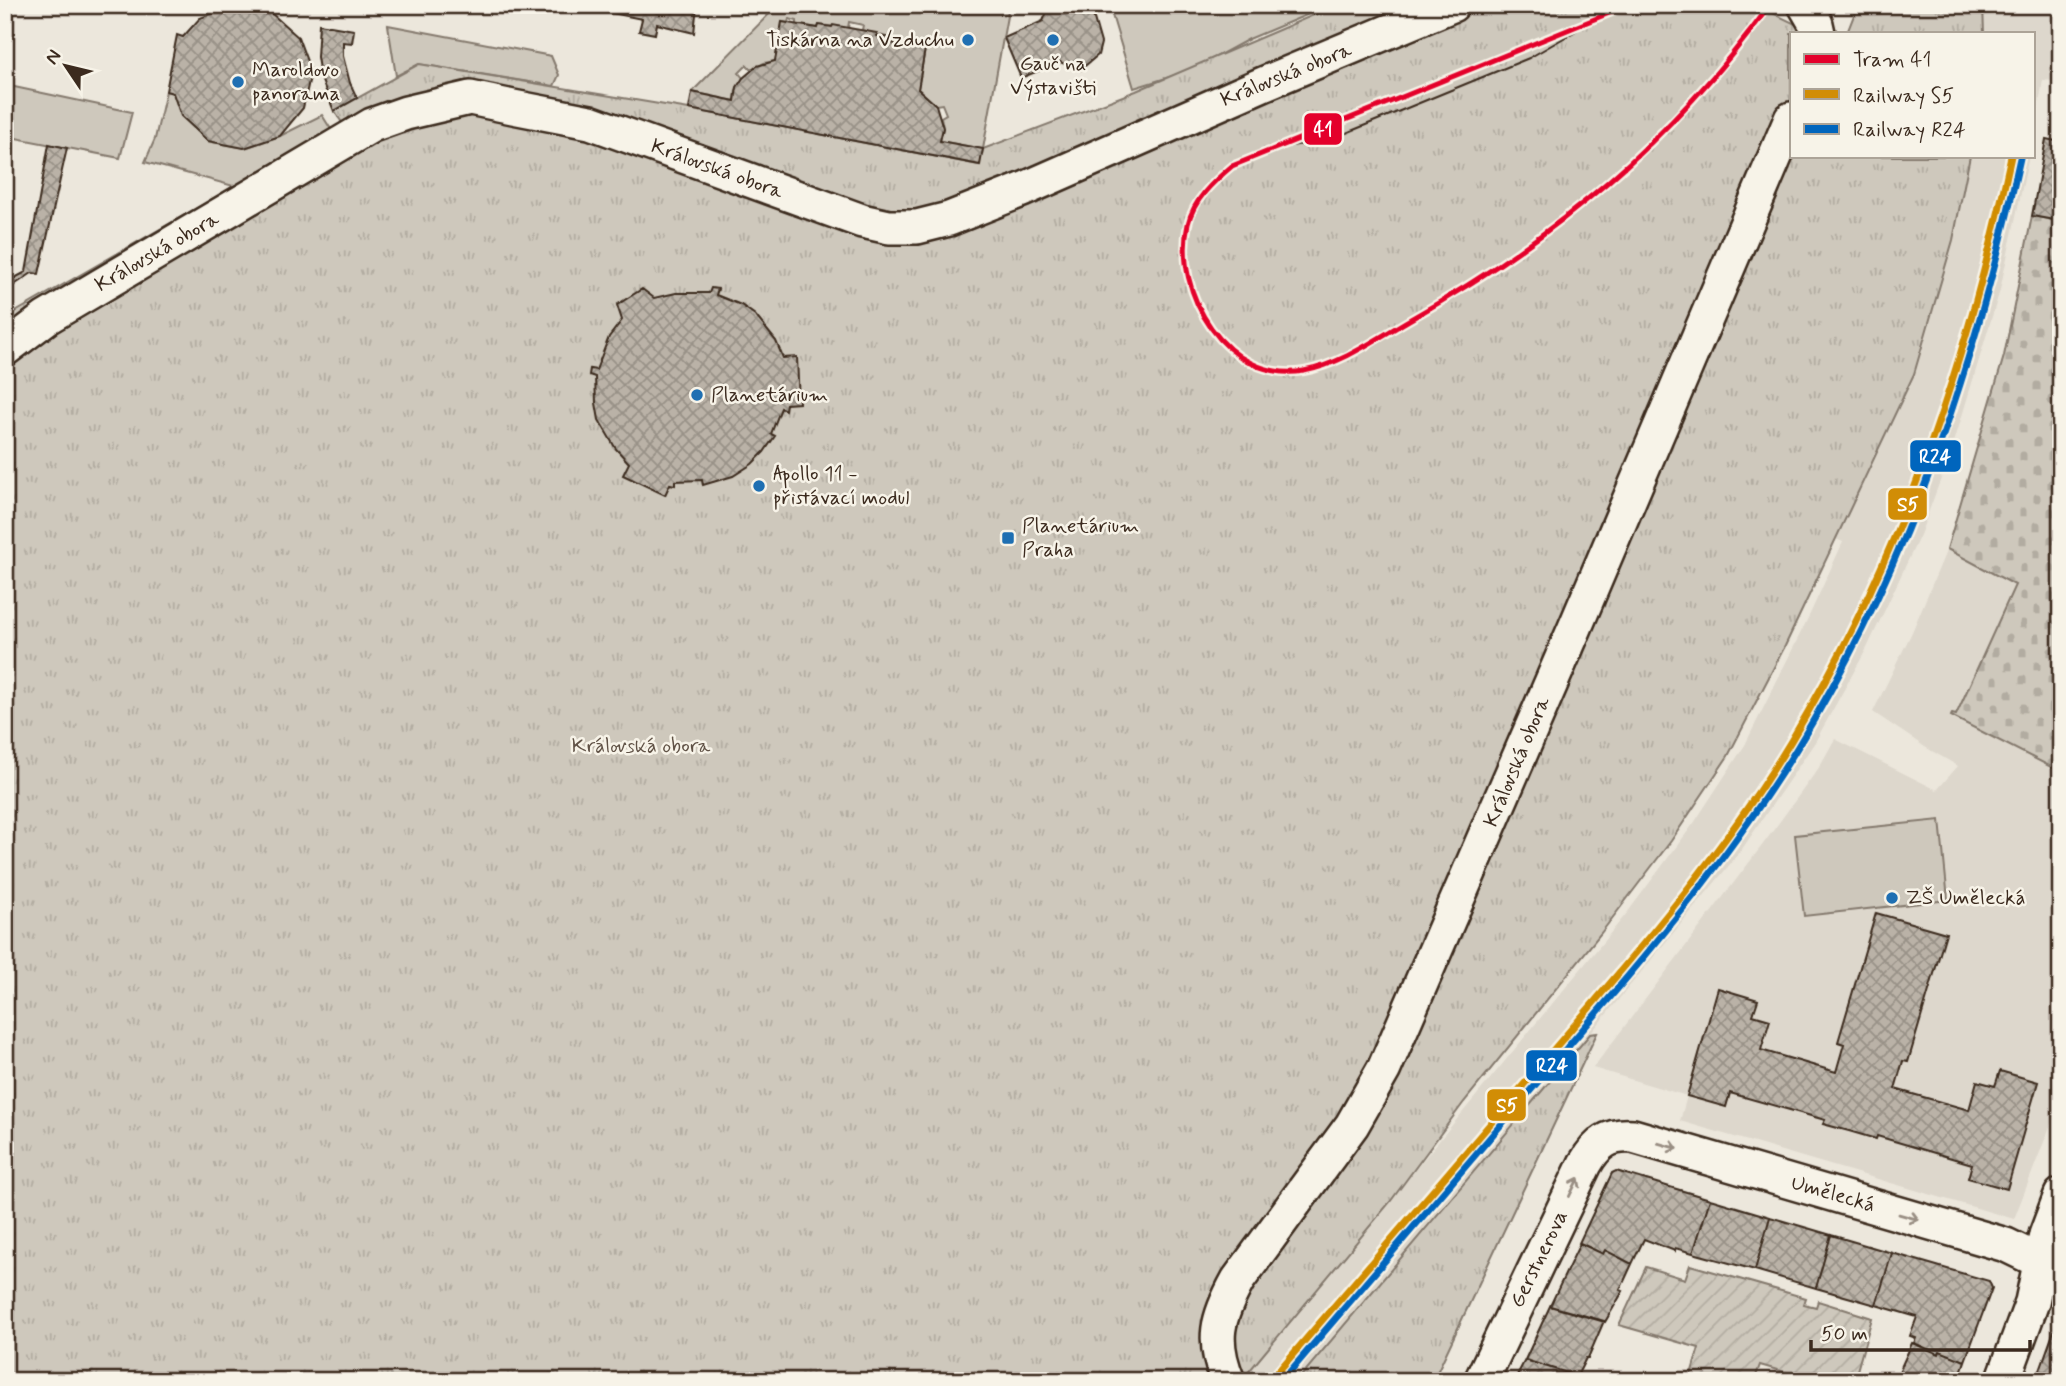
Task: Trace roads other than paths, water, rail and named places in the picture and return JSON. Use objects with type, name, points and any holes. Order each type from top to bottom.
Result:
[{"type":"street","name":"Královská obora","points":[[5,349],[46,318],[372,125],[406,113],[470,98],[590,122],[862,221],[889,227],[917,227],[949,219],[1022,190],[1263,84],[1452,5]]},
{"type":"street","points":[[1805,5],[1818,32]]},
{"type":"street","name":"Královská obora","points":[[1223,1370],[1217,1338],[1227,1301],[1238,1280],[1352,1125],[1384,1069],[1790,121]]},
{"type":"street","name":"Umělecká","points":[[1602,1141],[1621,1135],[1633,1136],[2006,1245],[2051,1266]]},
{"type":"street","name":"Gerstnerova","points":[[1481,1381],[1585,1164],[1602,1141]]},
{"type":"street","points":[[2003,1381],[2032,1302],[2051,1266],[2046,1235],[2061,1195]]},
{"type":"tram line","name":"41","points":[[1629,5],[1232,166],[1200,199],[1188,224],[1185,250],[1189,277],[1197,304],[1211,328],[1229,348],[1251,363],[1276,371],[1318,368],[1371,343],[1513,255],[1607,183],[1651,143],[1692,100],[1770,5]]},
{"type":"tram line","points":[[1266,151],[1334,138],[1529,58],[1604,15]]},
{"type":"rail line","name":"S5","points":[[1270,1381],[1649,937],[1738,822],[1791,741],[1866,602],[1926,458],[1974,309],[2011,158]]},
{"type":"rail line","name":"R24","points":[[1282,1381],[1646,954],[1741,833],[1797,748],[1837,679],[1872,608],[1933,462],[1982,312],[2020,158]]},
{"type":"place","name":"Tiskárna na Vzduchu","points":[[968,40]]},
{"type":"place","name":"Gauč na Výstavišti","points":[[1053,40]]},
{"type":"place","name":"Maroldovo panorama","points":[[238,82]]},
{"type":"place","name":"Planetárium","points":[[697,395]]},
{"type":"place","name":"Apollo 11 - přistávací modul","points":[[759,486]]},
{"type":"place","name":"Planetárium Praha","points":[[1008,538]]},
{"type":"place","name":"ZŠ Umělecká","points":[[1892,898]]}]
